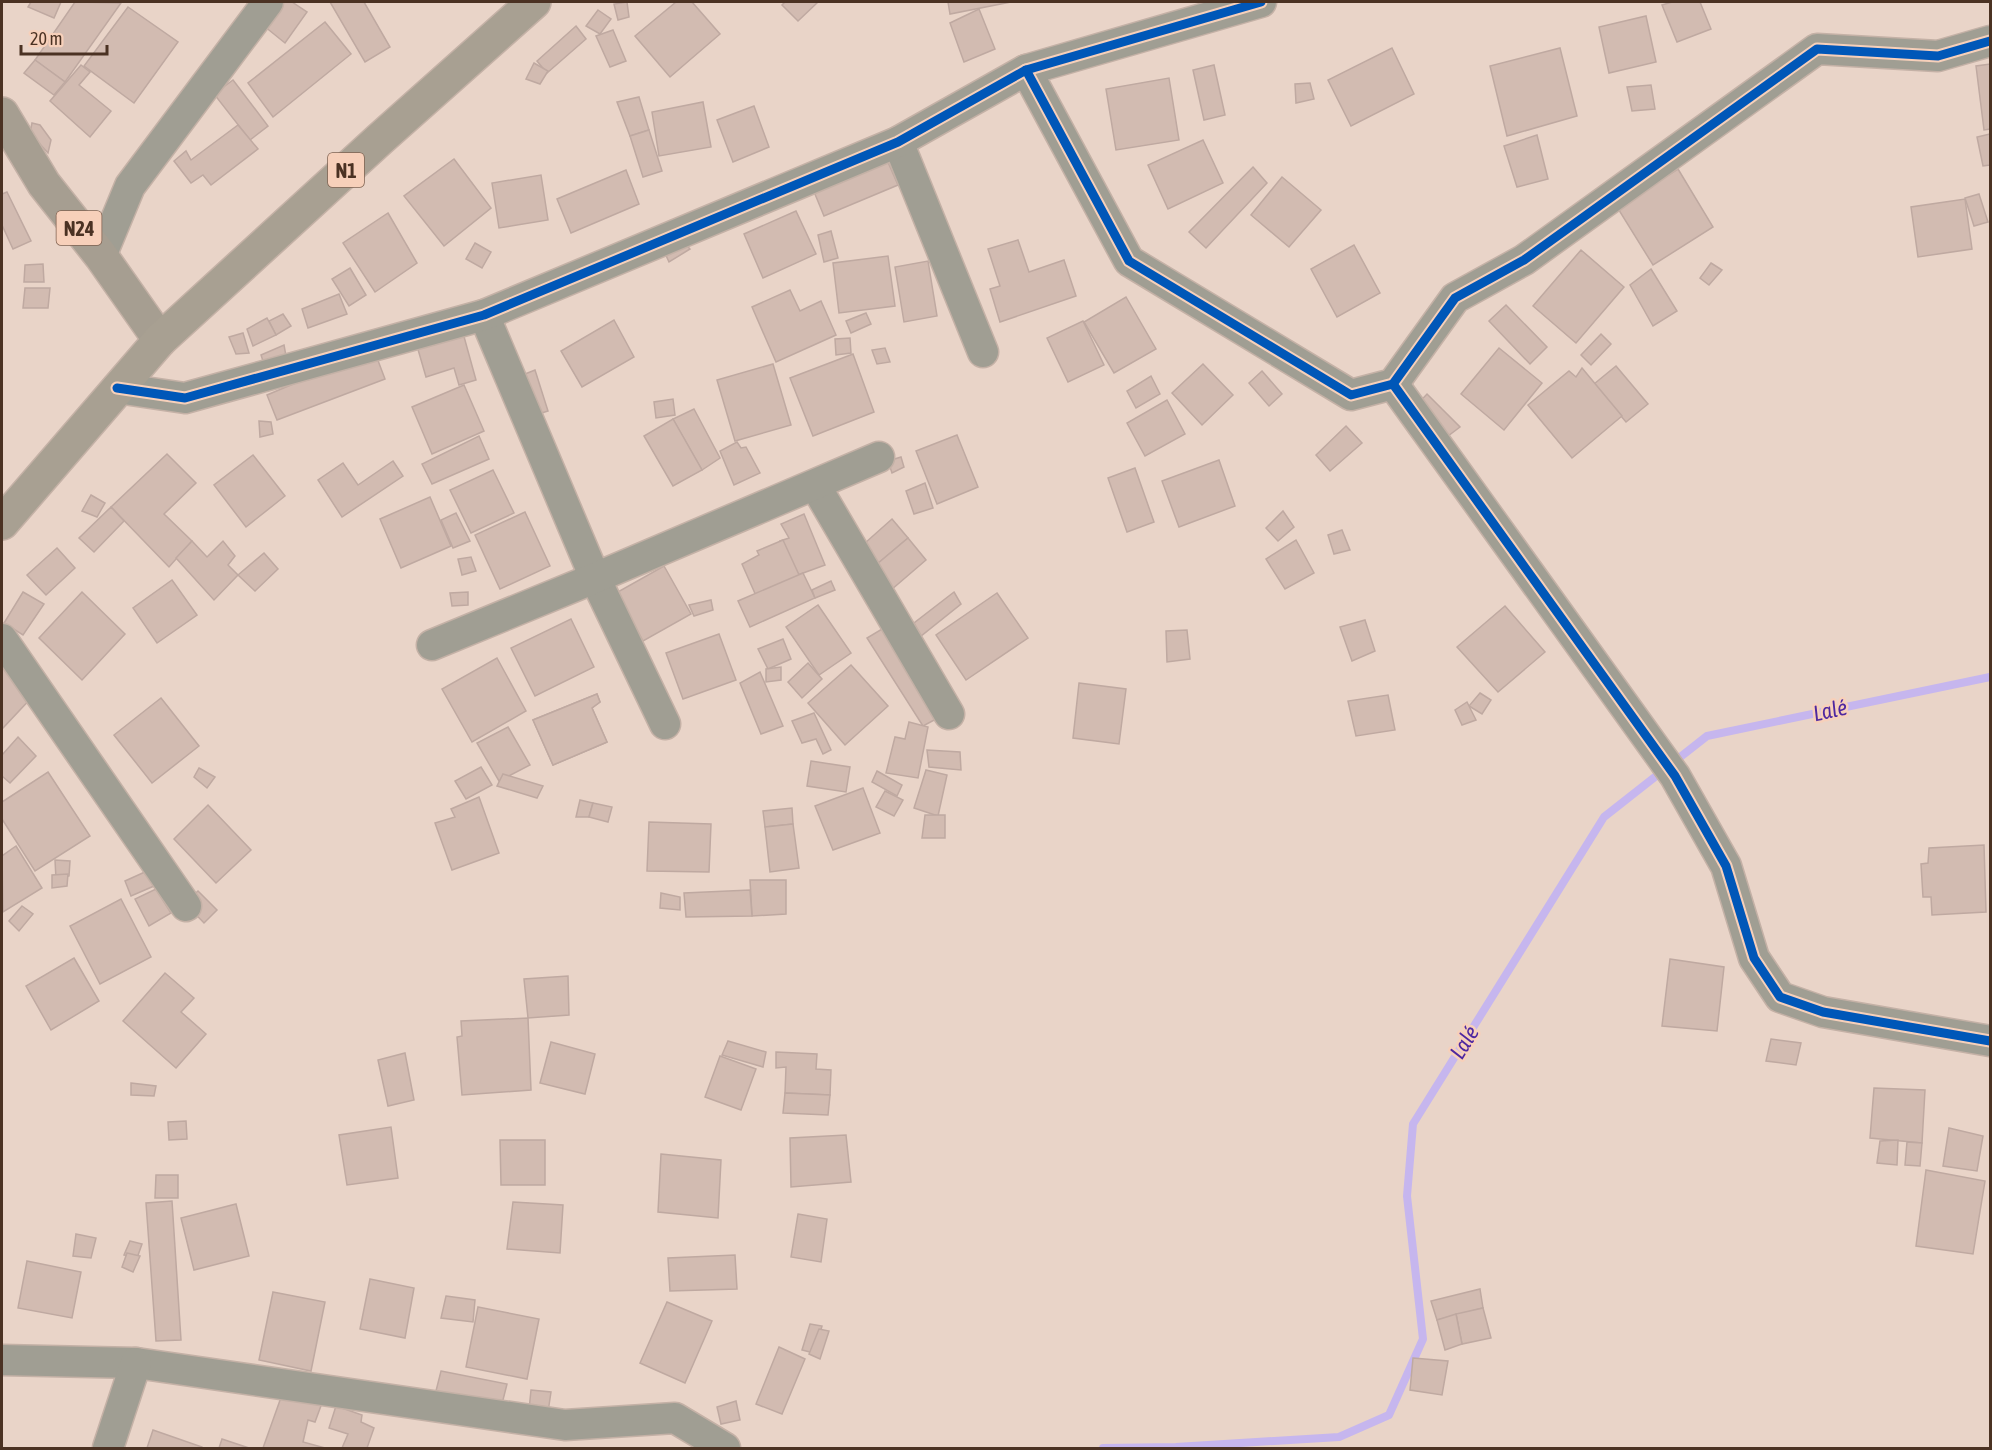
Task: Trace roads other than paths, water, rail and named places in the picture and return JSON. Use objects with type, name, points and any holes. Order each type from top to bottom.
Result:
[{"type":"highway","name":"N1","points":[[2,524],[160,340],[534,2]]},
{"type":"main road","name":"N24","points":[[2,114],[44,184],[101,256],[160,340]]},
{"type":"street","points":[[101,256],[130,186],[268,2]]},
{"type":"street","points":[[117,388],[186,398],[484,315],[898,142],[1026,70],[1261,2]]},
{"type":"street","points":[[1026,70],[1129,261],[1351,394],[1393,384],[1455,298],[1524,261],[1817,49],[1938,56],[1990,41]]},
{"type":"street","points":[[898,142],[983,352]]},
{"type":"street","points":[[484,315],[595,578],[665,724]]},
{"type":"street","points":[[1393,384],[1667,766],[1726,866],[1754,958],[1780,997],[1823,1012],[1990,1041]]},
{"type":"street","points":[[432,645],[879,457]]},
{"type":"street","points":[[815,485],[949,714]]},
{"type":"street","points":[[2,639],[186,906]]},
{"type":"street","points":[[2,1360],[136,1363],[565,1425],[675,1418],[724,1447]]},
{"type":"street","points":[[108,1449],[136,1363]]},
{"type":"waterway","name":"Lalé","points":[[1103,1448],[1176,1447],[1339,1437],[1389,1415],[1423,1339],[1407,1196],[1413,1124],[1604,817],[1707,736],[1990,677]]}]
